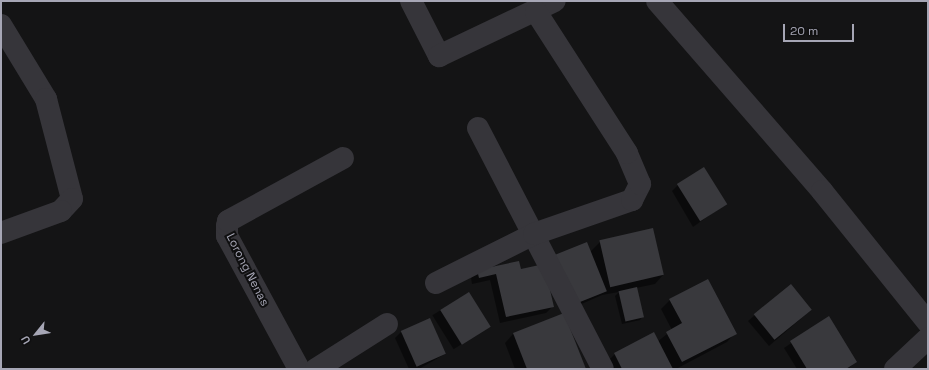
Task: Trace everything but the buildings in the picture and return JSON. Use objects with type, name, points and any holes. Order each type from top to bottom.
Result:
[{"type":"street","points":[[411,1],[439,56],[536,12],[555,1]]},
{"type":"street","points":[[657,1],[822,191],[928,323]]},
{"type":"street","points":[[436,282],[534,234],[632,200],[640,184],[627,153],[536,12]]},
{"type":"street","points":[[1,25],[46,99],[72,199],[61,211],[1,233]]},
{"type":"street","points":[[478,128],[603,369]]},
{"type":"street","name":"Lorong Nenas","points":[[299,369],[227,236],[228,221],[343,158]]},
{"type":"street","points":[[316,369],[387,324]]},
{"type":"street","points":[[895,369],[928,338]]}]
